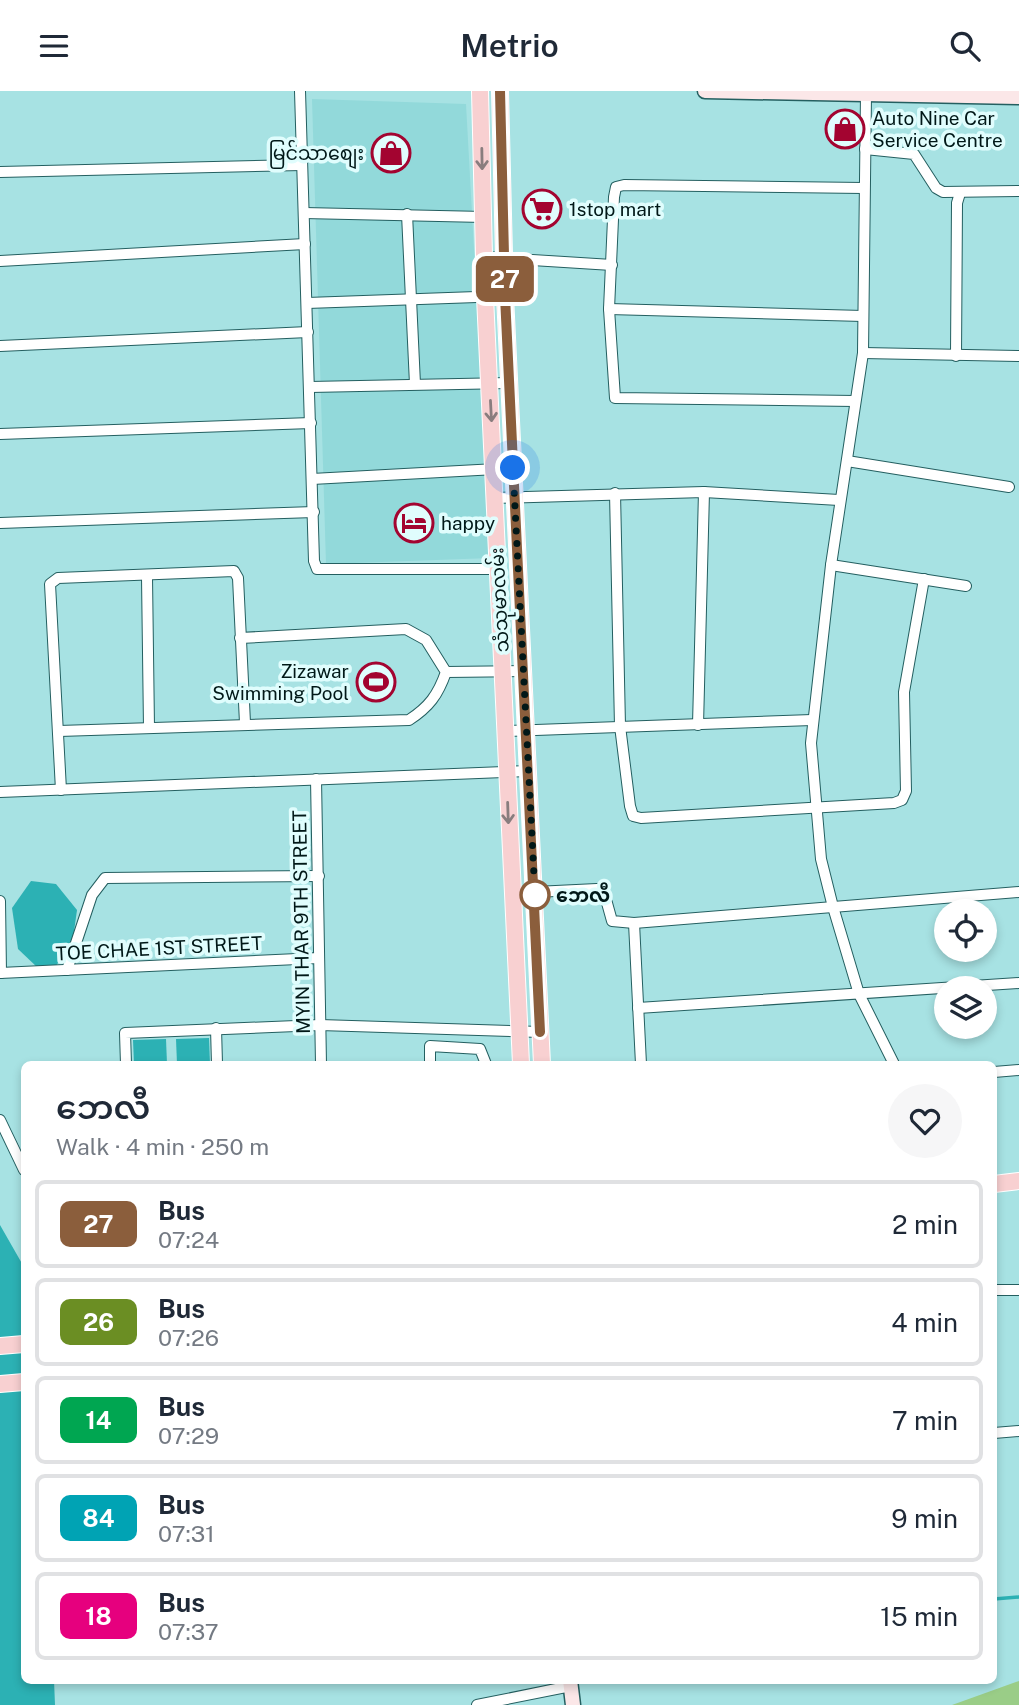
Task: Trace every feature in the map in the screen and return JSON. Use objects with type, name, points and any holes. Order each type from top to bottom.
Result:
[{"type":"main road","name":"သံသုမာလမ်း","points":[[481,91],[485,297],[521,1061]]},
{"type":"main road","name":"သံသုမာလမ်း","points":[[500,91],[505,296],[542,1061]]},
{"type":"main road","points":[[513,929],[537,926]]},
{"type":"main road","points":[[997,1184],[1019,1181]]},
{"type":"main road","points":[[0,1346],[21,1344]]},
{"type":"main road","points":[[0,1384],[21,1382]]},
{"type":"street","points":[[300,91],[317,569],[498,569]]},
{"type":"street","points":[[705,91],[1019,97]]},
{"type":"street","points":[[866,95],[863,353],[839,500],[813,720],[814,807],[821,859],[859,994],[892,1061]]},
{"type":"street","points":[[865,149],[914,154],[936,188],[960,193],[1019,191]]},
{"type":"street","points":[[0,172],[302,165]]},
{"type":"street","points":[[855,401],[615,398],[609,309],[616,187],[864,188]]},
{"type":"street","points":[[956,356],[957,203],[960,193]]},
{"type":"street","points":[[304,213],[484,217]]},
{"type":"street","points":[[407,214],[415,384]]},
{"type":"street","points":[[0,261],[305,244]]},
{"type":"street","points":[[485,257],[612,265]]},
{"type":"street","points":[[307,303],[411,297],[505,296]]},
{"type":"street","points":[[609,309],[863,316]]},
{"type":"street","points":[[0,346],[308,332]]},
{"type":"street","points":[[863,353],[1019,356]]},
{"type":"street","points":[[310,387],[509,383]]},
{"type":"street","points":[[0,434],[311,423]]},
{"type":"street","points":[[847,461],[1009,488]]},
{"type":"street","points":[[313,479],[513,468]]},
{"type":"street","points":[[495,498],[704,492],[839,500]]},
{"type":"street","points":[[698,725],[704,492]]},
{"type":"street","points":[[615,493],[620,726],[633,815],[641,818],[894,803],[902,800],[906,791],[904,692],[924,579]]},
{"type":"street","points":[[0,523],[313,512]]},
{"type":"street","points":[[831,565],[966,586]]},
{"type":"street","points":[[61,790],[50,584],[58,578],[148,577],[234,571],[238,578],[245,723]]},
{"type":"street","points":[[148,577],[149,729]]},
{"type":"street","points":[[59,731],[245,723],[408,720],[428,708],[440,691],[446,672],[426,640],[406,629],[240,638]]},
{"type":"street","points":[[446,672],[523,671]]},
{"type":"street","points":[[505,731],[813,720]]},
{"type":"street","points":[[0,792],[528,771]]},
{"type":"street","name":"MYIN THAR 9TH STREET","points":[[316,779],[321,1061]]},
{"type":"street","points":[[67,970],[92,895],[105,878],[318,876]]},
{"type":"street","points":[[535,892],[597,889],[607,903],[612,921],[634,923],[1019,893]]},
{"type":"street","points":[[0,901],[1,973]]},
{"type":"street","points":[[634,923],[641,1061]]},
{"type":"street","name":"TOE CHAE 1ST STREET","points":[[1,973],[319,958]]},
{"type":"street","points":[[638,1008],[1019,983]]},
{"type":"street","points":[[126,1061],[125,1033],[320,1025],[540,1032]]},
{"type":"street","points":[[215,1028],[218,1061]]},
{"type":"street","points":[[430,1061],[430,1046],[480,1049],[485,1061]]},
{"type":"street","points":[[997,1072],[1019,1070]]},
{"type":"street","points":[[0,1120],[21,1164]]},
{"type":"street","points":[[997,1290],[1019,1290]]},
{"type":"street","points":[[997,1433],[1019,1430]]},
{"type":"street","points":[[477,1705],[566,1684]]},
{"type":"street","points":[[570,1684],[573,1705]]},
{"type":"shaded area","points":[[312,99],[466,104],[491,558],[326,564]]},
{"type":"shaded area","points":[[31,881],[56,884],[77,910],[72,946],[54,968],[38,968],[18,949],[12,908]]},
{"type":"shaded area","points":[[209,1038],[210,1061],[177,1061],[176,1039]]},
{"type":"shaded area","points":[[166,1039],[167,1061],[134,1061],[133,1040]]},
{"type":"shaded area","points":[[0,1225],[21,1262],[21,1684],[54,1684],[55,1705],[0,1705]]},
{"type":"green space","points":[[1019,1681],[1019,1705],[952,1705]]},
{"type":"waterway","points":[[997,1599],[1019,1597]]},
{"type":"bus line","name":"27","points":[[500,91],[505,296],[540,1032]]},
{"type":"place","name":"Auto Nine Car Service Centre","points":[[845,129]]},
{"type":"place","name":"မြင်သာစျေး","points":[[391,153]]},
{"type":"place","name":"1stop mart","points":[[542,209]]},
{"type":"place","name":"happy","points":[[414,523]]},
{"type":"place","name":"Zizawar Swimming Pool","points":[[376,682]]},
{"type":"place","name":"ဘေလီ","points":[[535,895]]},
{"type":"route","points":[[513,468],[535,895]]}]
